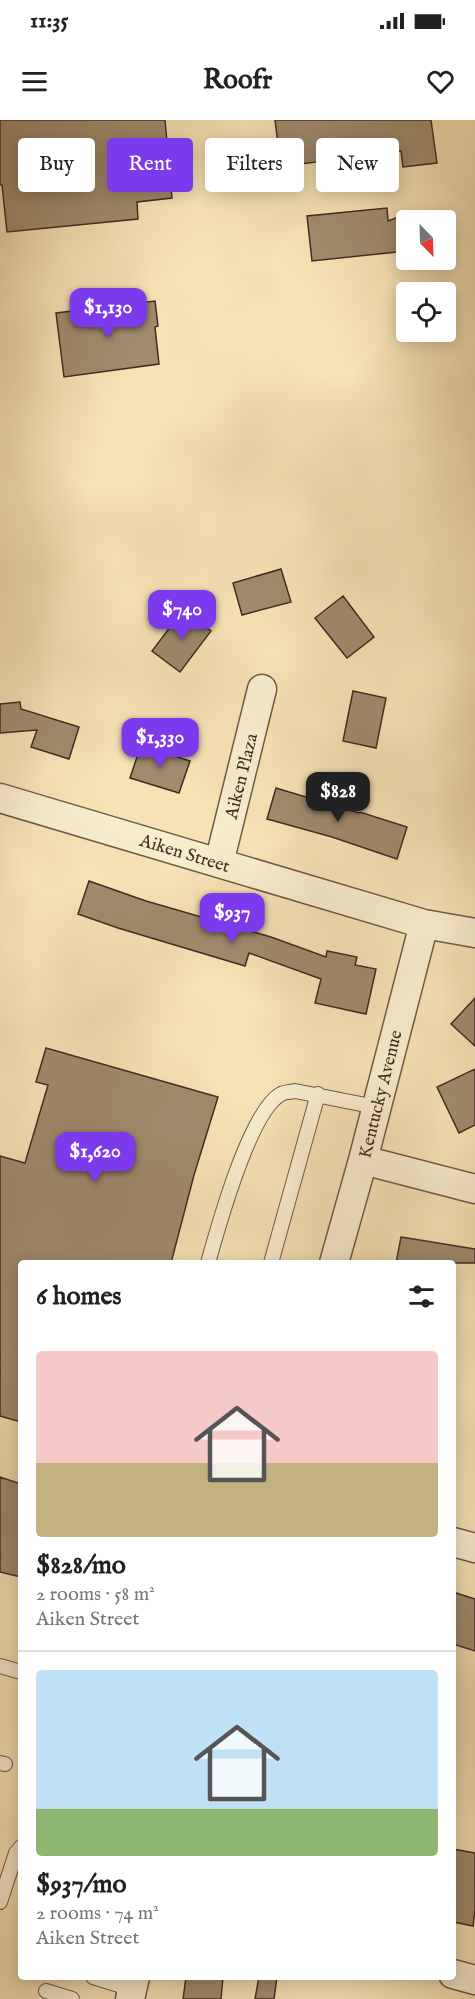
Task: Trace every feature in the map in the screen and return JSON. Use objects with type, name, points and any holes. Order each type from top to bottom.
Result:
[{"type":"street","name":"Aiken Plaza","points":[[219,863],[262,689]]},
{"type":"street","name":"Aiken Street","points":[[0,798],[424,924],[475,933]]},
{"type":"street","name":"Kentucky Avenue","points":[[335,1260],[424,924]]},
{"type":"street","points":[[363,1160],[475,1190]]},
{"type":"street","points":[[456,1543],[475,1548]]},
{"type":"street","points":[[456,1975],[475,1980]]},
{"type":"lane","points":[[209,1260],[220,1216],[254,1129],[266,1108],[281,1094],[295,1091],[376,1107]]},
{"type":"lane","points":[[273,1260],[318,1095]]},
{"type":"lane","points":[[0,1666],[18,1671]]},
{"type":"lane","points":[[0,1902],[18,1851]]},
{"type":"lane","points":[[104,1980],[132,1988]]},
{"type":"lane","points":[[46,1989],[72,1999]]},
{"type":"building","points":[[0,120],[165,120],[167,138],[107,138],[107,192],[171,192],[172,198],[137,202],[138,219],[7,232],[2,185],[0,185]]},
{"type":"building","points":[[275,120],[431,120],[437,163],[403,167],[401,151],[399,151],[399,138],[316,138],[316,162],[304,164],[304,138],[277,138]]},
{"type":"building","points":[[387,208],[388,221],[396,218],[396,252],[312,261],[307,216]]},
{"type":"building","points":[[155,301],[159,364],[64,377],[56,313]]},
{"type":"building","points":[[281,569],[291,602],[242,615],[233,583]]},
{"type":"building","points":[[343,596],[374,637],[347,658],[315,618]]},
{"type":"building","points":[[183,610],[211,631],[180,672],[152,651]]},
{"type":"building","points":[[353,691],[386,698],[376,748],[343,741]]},
{"type":"building","points":[[20,702],[21,709],[79,727],[69,759],[31,747],[37,730],[0,733],[0,704]]},
{"type":"building","points":[[141,745],[190,761],[179,793],[130,778]]},
{"type":"building","points":[[276,788],[407,827],[397,859],[332,837],[267,819]]},
{"type":"building","points":[[89,881],[146,901],[271,937],[326,957],[327,951],[357,957],[355,965],[376,969],[366,1014],[315,1003],[321,979],[249,953],[245,966],[78,914]]},
{"type":"building","points":[[475,998],[475,1046],[451,1024]]},
{"type":"building","points":[[46,1048],[218,1097],[194,1175],[172,1260],[18,1260],[18,1421],[0,1416],[0,1156],[25,1163],[48,1085],[36,1082]]},
{"type":"building","points":[[475,1069],[475,1125],[459,1133],[437,1087]]},
{"type":"building","points":[[401,1237],[475,1249],[475,1263],[456,1263],[456,1260],[397,1260]]},
{"type":"building","points":[[0,1477],[18,1483],[18,1576],[0,1572]]},
{"type":"building","points":[[456,1593],[475,1599],[475,1651],[456,1645]]},
{"type":"building","points":[[456,1850],[475,1853],[473,1926],[456,1923]]},
{"type":"building","points":[[186,1980],[223,1980],[221,1999],[183,1999]]},
{"type":"building","points":[[258,1980],[277,1980],[274,1999],[255,1999]]}]
